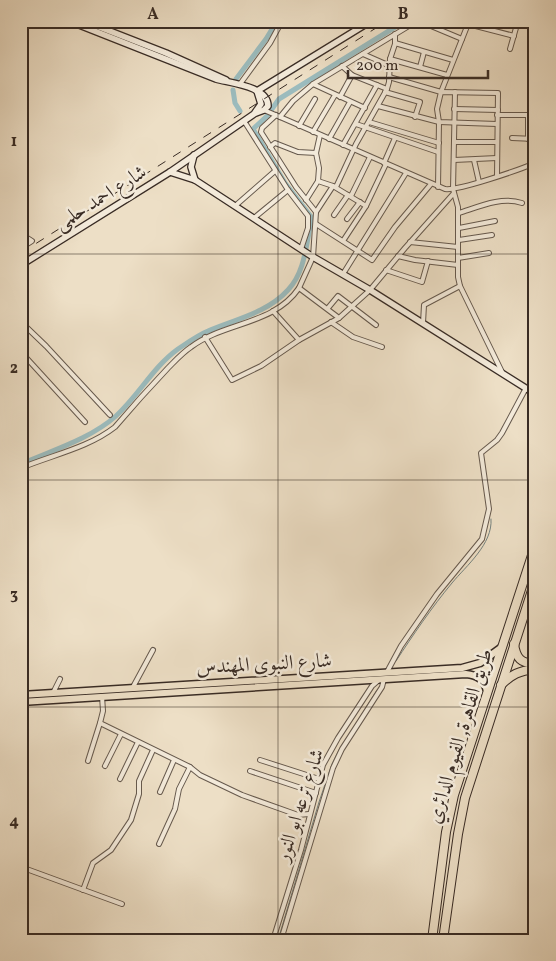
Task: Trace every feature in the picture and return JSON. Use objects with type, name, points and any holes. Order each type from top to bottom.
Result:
[{"type":"highway","name":"طريق القاهرة, الفيوم الدائري","points":[[432,940],[448,823],[456,787],[502,647],[532,566],[535,546]]},
{"type":"highway","name":"طريق القاهرة, الفيوم الدائري","points":[[443,940],[461,816],[469,782],[535,581]]},
{"type":"highway","points":[[514,641],[517,658],[523,662],[535,663]]},
{"type":"highway","points":[[500,687],[520,671],[535,670]]},
{"type":"highway","points":[[472,736],[482,740]]},
{"type":"main road","points":[[84,21],[166,53],[228,81]]},
{"type":"main road","points":[[257,91],[371,21]]},
{"type":"main road","points":[[73,22],[216,79],[240,84],[257,91],[263,94],[268,101],[268,106],[264,110]]},
{"type":"main road","name":"شارع احمد حلمى","points":[[21,265],[170,172],[254,114],[264,110]]},
{"type":"main road","points":[[194,155],[192,170],[195,180]]},
{"type":"main road","points":[[170,172],[195,180],[302,250],[370,290],[535,394]]},
{"type":"main road","name":"شارع النبوى المهندس","points":[[21,702],[386,675],[472,666],[487,659],[502,647]]},
{"type":"main road","name":"شارع النبوى المهندس","points":[[386,675],[471,674],[480,678],[486,685],[487,691]]},
{"type":"main road","name":"شارع النبوى المهندس","points":[[21,695],[133,687],[277,682]]},
{"type":"street","points":[[240,84],[276,34],[282,21]]},
{"type":"street","points":[[316,212],[263,137],[261,130],[313,84],[418,21],[462,39]]},
{"type":"street","points":[[485,28],[488,21]]},
{"type":"street","points":[[510,49],[518,21]]},
{"type":"street","points":[[438,187],[438,107],[447,75],[468,24],[514,36]]},
{"type":"street","points":[[21,468],[83,445],[107,433],[115,427],[190,347],[205,337],[242,325],[288,302],[300,288],[312,256],[316,212],[334,187],[386,90],[389,77],[388,65],[395,43],[395,34]]},
{"type":"street","points":[[395,43],[453,60]]},
{"type":"street","points":[[420,67],[424,52]]},
{"type":"street","points":[[363,54],[388,65]]},
{"type":"street","points":[[390,58],[447,75]]},
{"type":"street","points":[[342,66],[352,75],[420,102],[416,117]]},
{"type":"street","points":[[340,97],[352,75]]},
{"type":"street","points":[[389,77],[441,92],[498,93],[497,176]]},
{"type":"street","points":[[313,84],[365,108]]},
{"type":"street","points":[[343,145],[377,85]]},
{"type":"street","points":[[455,92],[454,191],[458,207],[459,228],[458,277],[460,286],[502,372]]},
{"type":"street","points":[[313,132],[335,95]]},
{"type":"street","points":[[299,126],[315,99]]},
{"type":"street","points":[[329,139],[350,102]]},
{"type":"street","points":[[378,106],[439,122],[497,124]]},
{"type":"street","points":[[454,109],[535,115]]},
{"type":"street","points":[[264,110],[438,187],[454,191]]},
{"type":"street","points":[[528,115],[528,138]]},
{"type":"street","points":[[244,121],[275,171],[308,216],[308,228],[302,250]]},
{"type":"street","points":[[369,122],[439,143]]},
{"type":"street","points":[[356,124],[438,152]]},
{"type":"street","points":[[306,200],[318,181],[319,168],[316,152],[320,135]]},
{"type":"street","points":[[343,241],[366,206],[395,138]]},
{"type":"street","points":[[512,138],[535,139]]},
{"type":"street","points":[[454,142],[497,142]]},
{"type":"street","points":[[270,147],[275,143],[298,152],[316,152]]},
{"type":"street","points":[[334,215],[349,195],[370,157]]},
{"type":"street","points":[[454,160],[497,158]]},
{"type":"street","points":[[474,160],[478,182]]},
{"type":"street","points":[[205,337],[232,380],[261,366],[299,340],[339,318],[352,307],[370,290],[454,191],[535,163]]},
{"type":"street","points":[[235,206],[275,171]]},
{"type":"street","points":[[342,274],[406,173]]},
{"type":"street","points":[[318,181],[334,187],[366,206]]},
{"type":"street","points":[[316,224],[372,260],[431,184]]},
{"type":"street","points":[[254,218],[288,190]]},
{"type":"street","points":[[458,213],[496,202],[514,200],[522,203]]},
{"type":"street","points":[[347,220],[360,202]]},
{"type":"street","points":[[459,228],[495,221]]},
{"type":"street","points":[[21,234],[32,240],[21,248]]},
{"type":"street","points":[[458,240],[492,235]]},
{"type":"street","points":[[410,242],[458,247]]},
{"type":"street","points":[[458,258],[489,253]]},
{"type":"street","points":[[398,256],[428,262],[458,264]]},
{"type":"street","points":[[386,270],[422,282],[428,262]]},
{"type":"street","points":[[423,323],[424,305],[460,286]]},
{"type":"street","points":[[300,288],[339,318]]},
{"type":"street","points":[[328,308],[338,296],[376,325]]},
{"type":"street","points":[[273,311],[299,340]]},
{"type":"street","points":[[21,322],[110,415]]},
{"type":"street","points":[[331,322],[353,337],[382,347]]},
{"type":"street","points":[[21,352],[85,422]]},
{"type":"street","points":[[386,675],[401,646],[437,594],[482,539],[489,509],[481,453],[497,440],[502,433],[526,388]]},
{"type":"street","points":[[133,687],[153,650]]},
{"type":"street","name":"شارع ترعه ابو النور","points":[[273,940],[301,850],[323,765],[338,738],[374,684],[386,675]]},
{"type":"street","name":"شارع ترعه ابو النور","points":[[281,940],[332,768],[382,687],[386,675]]},
{"type":"street","points":[[53,693],[60,679]]},
{"type":"street","points":[[88,761],[103,711],[102,696]]},
{"type":"street","points":[[100,724],[190,767],[200,775],[242,795],[298,815],[309,814]]},
{"type":"street","points":[[105,766],[121,734]]},
{"type":"street","points":[[120,779],[138,742]]},
{"type":"street","points":[[83,890],[93,863],[111,850],[130,820],[139,794],[139,781],[153,750]]},
{"type":"street","points":[[160,792],[174,760]]},
{"type":"street","points":[[260,760],[318,780]]},
{"type":"street","points":[[159,844],[175,808],[179,789],[190,767]]},
{"type":"street","points":[[250,771],[316,793]]},
{"type":"street","points":[[21,867],[122,904]]},
{"type":"waterway","points":[[236,79],[277,21]]},
{"type":"waterway","points":[[21,464],[71,443],[106,424],[124,408],[161,364],[178,349],[204,333],[261,310],[280,298],[288,290],[299,274],[312,218],[285,183],[253,129],[267,116],[279,99],[405,21]]},
{"type":"waterway","points":[[233,90],[235,103],[240,111]]},
{"type":"waterway","points":[[396,661],[437,602],[478,554],[488,537],[491,519]]},
{"type":"waterway","points":[[347,738],[377,690]]},
{"type":"waterway","points":[[278,940],[319,802],[332,764],[340,748]]},
{"type":"railway","points":[[21,253],[387,21]]}]
